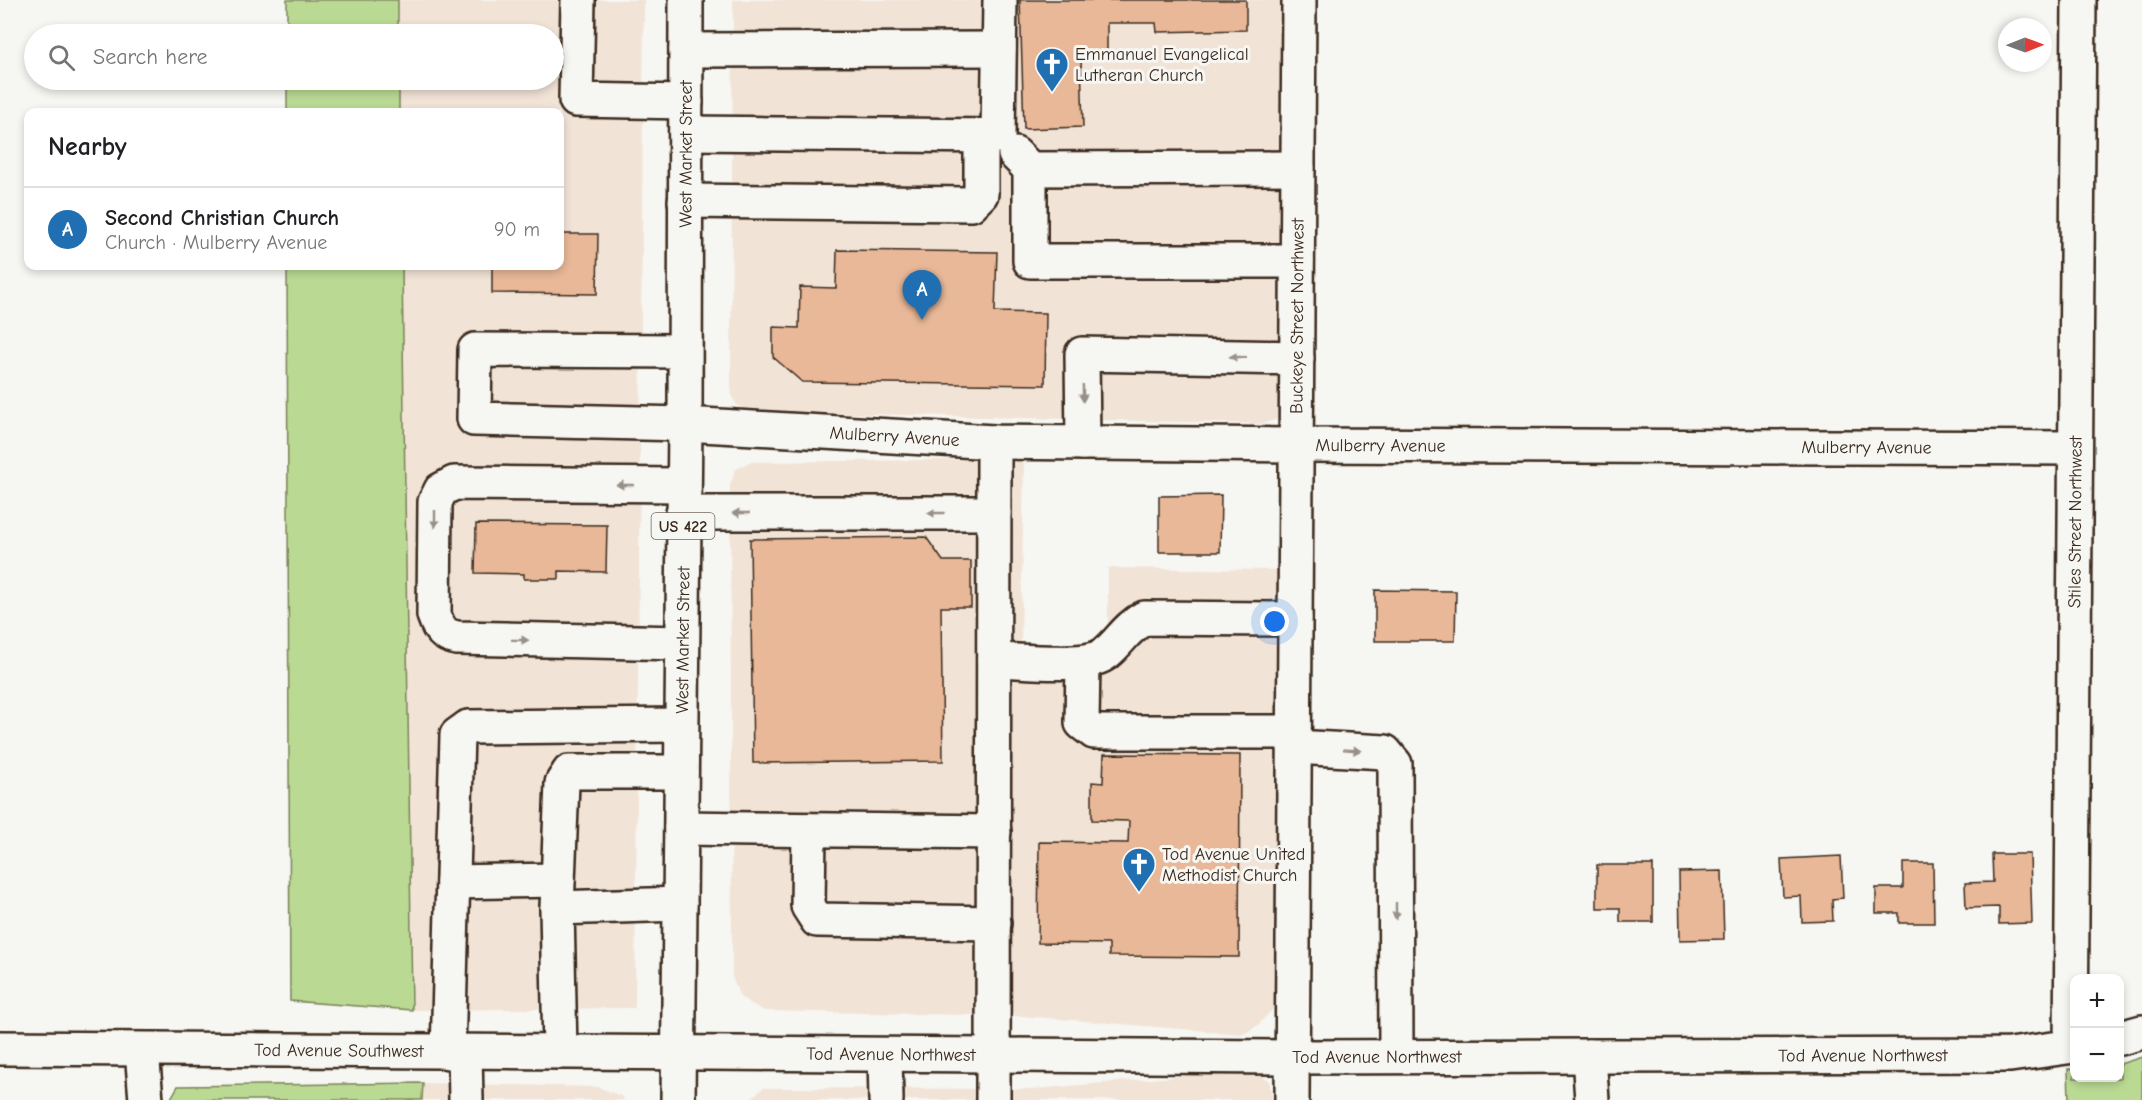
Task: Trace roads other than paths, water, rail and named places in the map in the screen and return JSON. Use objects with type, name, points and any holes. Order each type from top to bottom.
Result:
[{"type":"street","points":[[578,0],[576,100],[686,118],[989,136],[1030,169],[1298,168]]},
{"type":"street","name":"West Market Street","points":[[678,1100],[685,424],[686,0]]},
{"type":"street","points":[[685,201],[971,204],[981,194],[999,50],[1000,0]]},
{"type":"street","name":"Buckeye Street Northwest","points":[[1292,1100],[1299,0]]},
{"type":"street","name":"Stiles Street Northwest","points":[[2073,1028],[2079,0]]},
{"type":"street","points":[[686,50],[999,50]]},
{"type":"street","points":[[1030,169],[1030,261],[1297,261]]},
{"type":"street","name":"Mulberry Avenue","points":[[684,351],[476,350],[474,419],[685,424],[994,442],[2075,448]]},
{"type":"street","points":[[1083,443],[1082,354],[1297,358]]},
{"type":"street","points":[[993,1100],[994,442]]},
{"type":"street","points":[[682,643],[447,636],[439,629],[434,615],[435,502],[441,490],[454,483],[683,499],[994,513]]},
{"type":"street","points":[[994,660],[1083,662],[1105,655],[1130,626],[1144,618],[1295,619]]},
{"type":"street","points":[[1083,662],[1082,723],[1094,732],[1294,739],[1385,752],[1395,764],[1396,1056]]},
{"type":"street","points":[[466,1100],[457,1052],[453,882],[457,735],[468,727],[681,725]]},
{"type":"street","points":[[560,1052],[558,894],[562,783],[569,772],[681,772]]},
{"type":"street","points":[[681,828],[994,832]]},
{"type":"street","points":[[809,830],[808,906],[817,920],[994,923]]},
{"type":"street","points":[[453,882],[558,894],[680,904]]},
{"type":"street","points":[[2124,1037],[2142,1032]]},
{"type":"street","name":"Tod Avenue Northwest","points":[[679,1053],[1292,1057],[2010,1055],[2070,1046]]},
{"type":"street","name":"Tod Avenue Southwest","points":[[0,1048],[679,1053]]},
{"type":"street","points":[[142,1050],[146,1100]]},
{"type":"street","points":[[885,1055],[886,1100]]},
{"type":"street","points":[[1589,1056],[1592,1100]]},
{"type":"place","name":"Emmanuel Evangelical Lutheran Church","points":[[1052,93]]},
{"type":"place","name":"Second Christian Church","points":[[922,320]]},
{"type":"place","name":"Tod Avenue United Methodist Church","points":[[1139,893]]}]
